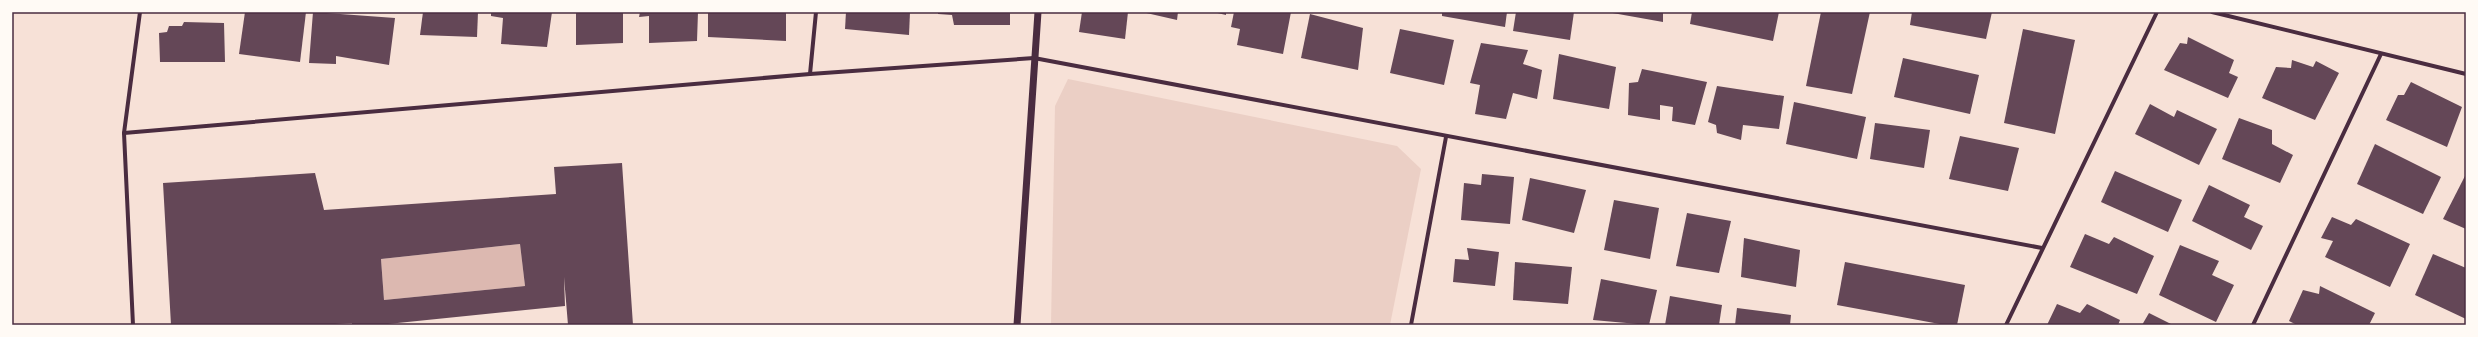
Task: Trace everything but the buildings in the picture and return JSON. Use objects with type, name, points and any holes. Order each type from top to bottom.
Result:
[{"type":"street","points":[[133,325],[124,133],[140,12]]},
{"type":"street","points":[[810,74],[816,12]]},
{"type":"street","points":[[1018,325],[1038,12]]},
{"type":"street","points":[[2006,325],[2157,12]]},
{"type":"street","points":[[2212,12],[2466,74]]},
{"type":"street","points":[[2253,325],[2381,54]]},
{"type":"street","points":[[124,133],[810,74],[1034,58],[1446,137],[2042,248]]},
{"type":"street","points":[[1411,325],[1446,137]]},
{"type":"shaded area","points":[[1068,79],[1397,146],[1421,169],[1390,325],[1051,325],[1055,106]]},
{"type":"shaded area","points":[[520,244],[525,286],[384,300],[381,259]]}]
